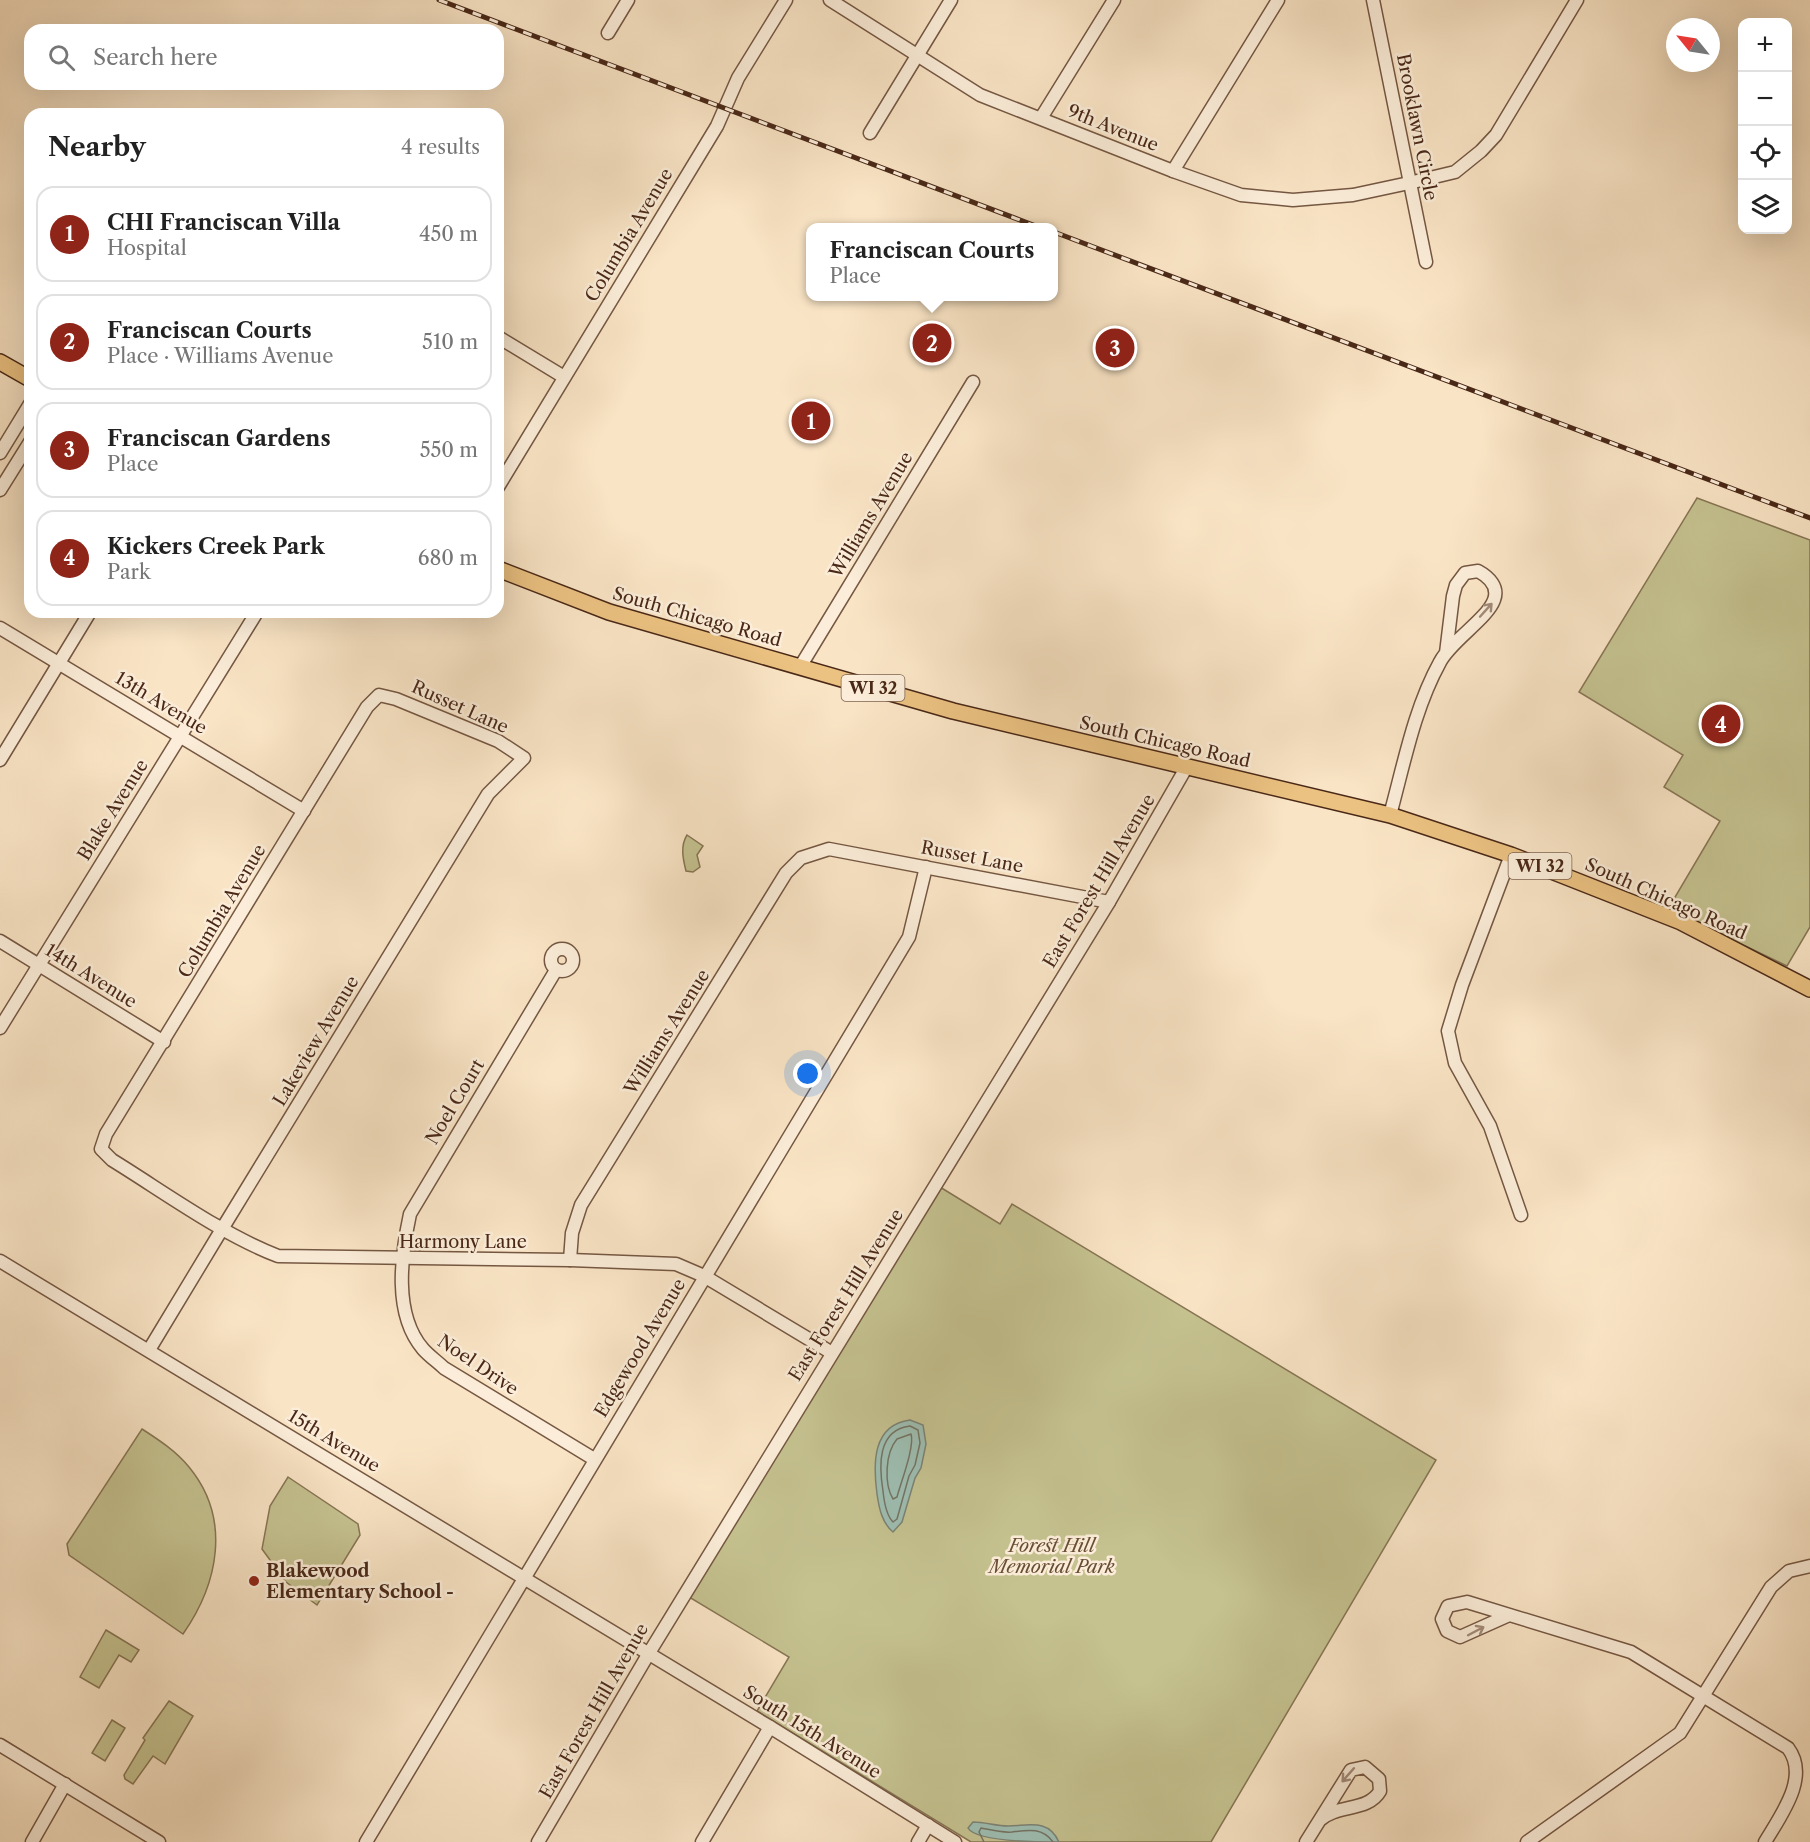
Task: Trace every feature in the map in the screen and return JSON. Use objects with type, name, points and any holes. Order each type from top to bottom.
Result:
[{"type":"main road","points":[[0,362],[24,376]]},
{"type":"main road","name":"South Chicago Road","points":[[504,571],[609,612],[953,711],[1390,815],[1511,855],[1681,922],[1810,989]]},
{"type":"street","points":[[608,33],[628,0]]},
{"type":"street","name":"Columbia Avenue","points":[[504,477],[717,126],[738,78],[786,0]]},
{"type":"street","name":"9th Avenue","points":[[830,0],[980,95],[1173,171],[1241,195],[1293,200],[1353,195],[1409,183]]},
{"type":"street","points":[[870,133],[951,0]]},
{"type":"street","points":[[1041,118],[1114,0]]},
{"type":"street","points":[[1173,171],[1278,0]]},
{"type":"street","name":"Brooklawn Circle","points":[[1373,0],[1426,262]]},
{"type":"street","points":[[1409,183],[1455,172],[1481,151],[1496,135],[1577,0]]},
{"type":"street","points":[[504,341],[564,377]]},
{"type":"street","name":"Williams Avenue","points":[[800,667],[973,382]]},
{"type":"street","points":[[0,453],[24,414]]},
{"type":"street","points":[[0,490],[24,452]]},
{"type":"street","points":[[1390,815],[1422,701],[1446,652],[1493,602],[1495,588],[1491,581],[1478,571],[1465,573],[1456,585],[1446,652]]},
{"type":"street","points":[[0,760],[86,618]]},
{"type":"street","name":"Blake Avenue","points":[[0,1028],[252,618]]},
{"type":"street","name":"13th Avenue","points":[[0,628],[304,811]]},
{"type":"street","name":"Columbia Avenue","points":[[101,1149],[106,1134],[367,707],[379,695]]},
{"type":"street","name":"Russet Lane","points":[[379,695],[396,699],[498,741],[524,759]]},
{"type":"street","name":"Lakeview Avenue","points":[[149,1350],[488,794],[524,759]]},
{"type":"street","name":"East Forest Hill Avenue","points":[[538,1842],[649,1653],[1109,902],[1186,768]]},
{"type":"street","name":"Williams Avenue","points":[[570,1260],[572,1233],[581,1205],[704,1002],[731,965],[786,873],[801,858],[829,849]]},
{"type":"street","name":"Russet Lane","points":[[829,849],[1109,902]]},
{"type":"street","points":[[1511,855],[1462,985],[1448,1031],[1455,1063],[1479,1102],[1490,1126],[1521,1215]]},
{"type":"street","name":"Edgewood Avenue","points":[[366,1842],[909,937],[926,867]]},
{"type":"street","name":"14th Avenue","points":[[0,941],[164,1042]]},
{"type":"street","name":"Noel Court","points":[[404,1260],[408,1225],[418,1198],[556,970]]},
{"type":"street","name":"Harmony Lane","points":[[101,1149],[112,1160],[256,1247],[278,1256],[404,1260],[570,1260],[676,1264],[704,1276],[832,1353]]},
{"type":"street","name":"Noel Drive","points":[[404,1260],[403,1293],[409,1326],[423,1349],[444,1368],[594,1459]]},
{"type":"street","name":"15th Avenue","points":[[0,1261],[649,1653]]},
{"type":"street","points":[[1527,1842],[1680,1733],[1768,1591],[1789,1571],[1810,1566]]},
{"type":"street","points":[[1508,1616],[1460,1637],[1447,1630],[1442,1619],[1448,1606],[1461,1601],[1592,1638],[1631,1652],[1784,1745],[1793,1753],[1799,1766],[1797,1786],[1765,1842]]},
{"type":"street","name":"South 15th Avenue","points":[[649,1653],[956,1842]]},
{"type":"street","points":[[702,1842],[770,1727]]},
{"type":"street","points":[[0,1745],[159,1842]]},
{"type":"street","points":[[1306,1842],[1351,1770],[1365,1767],[1379,1779],[1380,1791],[1372,1800],[1327,1813],[1320,1820]]},
{"type":"street","points":[[32,1842],[65,1784]]},
{"type":"street","points":[[918,1842],[928,1825]]},
{"type":"green space","points":[[1697,498],[1810,540],[1810,927],[1787,966],[1668,909],[1720,821],[1664,787],[1683,755],[1579,692]]},
{"type":"green space","points":[[687,835],[703,846],[697,855],[700,867],[693,872],[686,871],[683,857],[683,844]]},
{"type":"green space","name":"Forest Hill Memorial Park","points":[[940,1187],[1000,1224],[1012,1204],[1436,1460],[1211,1842],[971,1842],[757,1711],[789,1657],[689,1597]]},
{"type":"green space","points":[[142,1429],[184,1461],[203,1487],[211,1508],[215,1530],[212,1573],[205,1594],[183,1634],[69,1555],[67,1544]]},
{"type":"green space","points":[[288,1477],[358,1524],[360,1535],[317,1605],[286,1582],[262,1549],[270,1506]]},
{"type":"green space","points":[[106,1630],[139,1650],[131,1662],[119,1655],[99,1688],[80,1677]]},
{"type":"green space","points":[[169,1701],[193,1716],[165,1764],[153,1756],[133,1784],[125,1779],[124,1775],[145,1740],[143,1738]]},
{"type":"green space","points":[[112,1720],[125,1728],[105,1761],[92,1753]]},
{"type":"water","points":[[910,1420],[923,1425],[926,1444],[921,1468],[915,1478],[902,1522],[893,1532],[884,1520],[879,1505],[876,1459],[882,1438],[888,1429]]},
{"type":"water","points":[[973,1822],[1004,1826],[1043,1826],[1054,1834],[1059,1842],[995,1839],[973,1833],[968,1828]]},
{"type":"railway","points":[[439,0],[502,24]]},
{"type":"railway","points":[[504,25],[1028,223]]},
{"type":"railway","points":[[1058,234],[1810,518]]},
{"type":"place","name":"Franciscan Courts","points":[[932,343]]},
{"type":"place","name":"Franciscan Gardens","points":[[1115,348]]},
{"type":"place","name":"CHI Franciscan Villa","points":[[811,421]]},
{"type":"place","name":"Kickers Creek Park","points":[[1721,724]]},
{"type":"place","name":"Blakewood Elementary School -","points":[[254,1581]]}]
